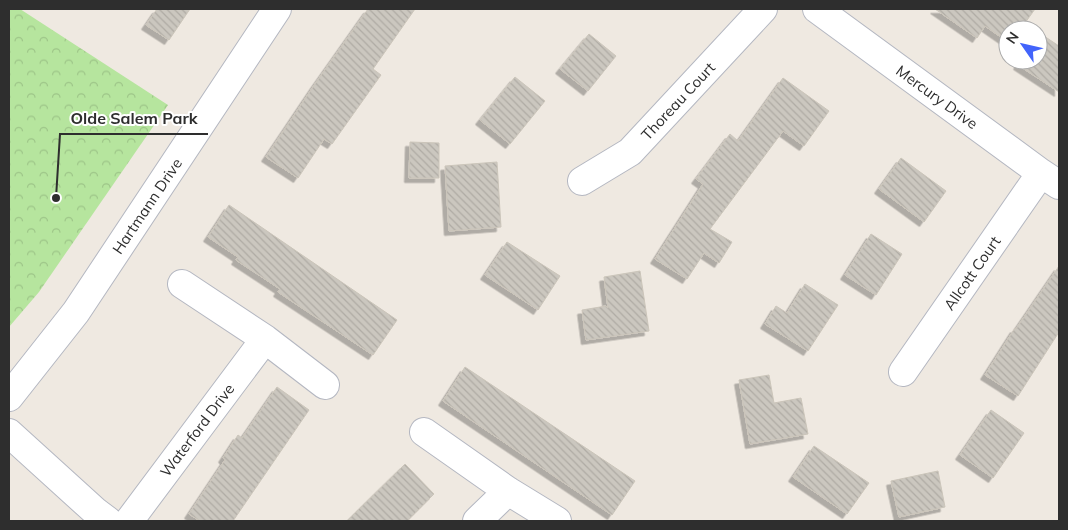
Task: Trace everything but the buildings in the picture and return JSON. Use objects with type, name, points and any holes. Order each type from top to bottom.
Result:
[{"type":"street","name":"Hartmann Drive","points":[[9,397],[76,312],[277,9]]},
{"type":"street","name":"Thoreau Court","points":[[582,181],[630,152],[764,9]]},
{"type":"street","name":"Mercury Drive","points":[[817,9],[1050,179]]},
{"type":"street","name":"Allcott Court","points":[[903,372],[1050,179]]},
{"type":"street","points":[[182,284],[265,339],[325,385]]},
{"type":"street","name":"Waterford Drive","points":[[129,521],[265,339]]},
{"type":"street","points":[[424,432],[508,491],[557,521]]},
{"type":"street","points":[[9,433],[98,518]]},
{"type":"street","points":[[477,521],[508,491]]},
{"type":"green space","points":[[9,9],[20,9],[168,105],[39,292],[9,327]]},
{"type":"place","name":"Olde Salem Park","points":[[56,198]]}]
